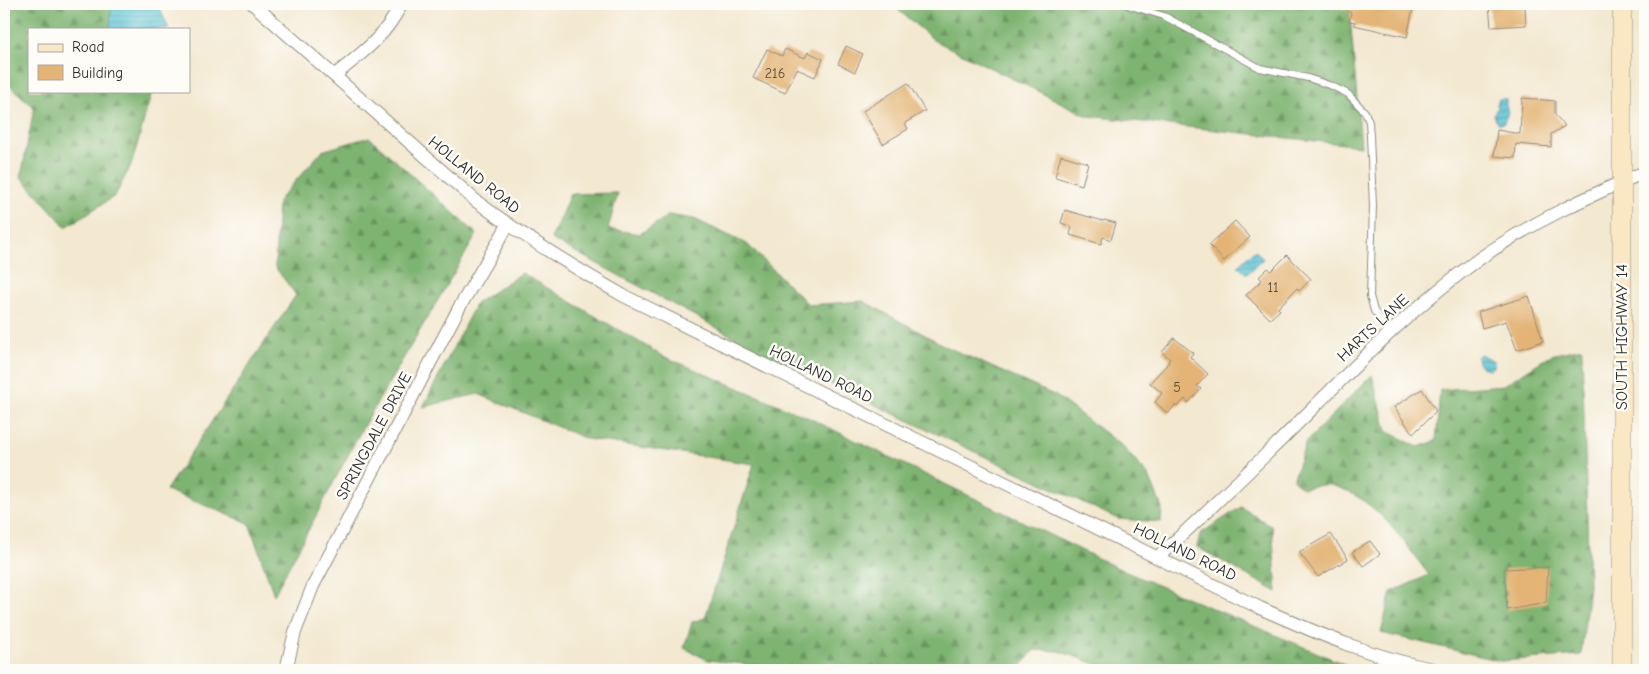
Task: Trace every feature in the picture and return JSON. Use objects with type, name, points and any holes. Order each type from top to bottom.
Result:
[{"type":"main road","name":"SOUTH HIGHWAY 14","points":[[1622,4],[1622,670]]},
{"type":"street","name":"HOLLAND ROAD","points":[[253,4],[335,75],[441,172],[508,225],[560,260],[624,296],[1307,629],[1383,657],[1437,670]]},
{"type":"street","points":[[335,75],[380,37],[401,4]]},
{"type":"street","name":"HARTS LANE","points":[[1158,557],[1236,484],[1391,331],[1441,288],[1482,256],[1566,207],[1645,172]]},
{"type":"street","name":"SPRINGDALE DRIVE","points":[[286,670],[296,632],[314,586],[459,308],[508,225]]},
{"type":"lane","points":[[1124,4],[1164,16],[1260,68],[1308,78],[1332,86],[1348,94],[1365,112],[1369,122],[1373,206],[1370,296],[1374,311],[1391,331]]},
{"type":"green space","points":[[4,4],[112,4],[127,28],[28,28],[28,92],[152,92],[132,163],[115,196],[66,227],[21,177],[34,108],[4,80]]},
{"type":"green space","points":[[891,4],[1349,4],[1361,146],[1088,116],[934,40]]},
{"type":"green space","points":[[369,137],[477,234],[364,425],[274,595],[249,523],[166,490],[296,295],[275,267],[278,201],[322,151]]},
{"type":"green space","points":[[618,193],[608,229],[640,234],[669,215],[694,219],[747,244],[809,305],[863,301],[947,347],[1056,396],[1122,446],[1149,476],[1162,508],[1161,522],[1118,519],[760,351],[551,239],[570,194]]},
{"type":"green space","points":[[522,273],[663,356],[807,417],[1124,571],[1358,670],[1113,670],[1059,651],[1034,650],[1018,670],[800,670],[708,660],[684,648],[692,622],[705,618],[754,464],[587,439],[478,394],[423,407],[476,303]]},
{"type":"green space","points":[[1582,348],[1589,586],[1581,655],[1501,661],[1381,633],[1391,592],[1429,575],[1387,521],[1361,499],[1330,485],[1303,488],[1293,480],[1306,442],[1372,375],[1387,431],[1418,447],[1436,441],[1440,390],[1504,385],[1551,355]]},
{"type":"green space","points":[[1241,507],[1272,527],[1277,592],[1197,547],[1200,534]]},
{"type":"water","points":[[119,4],[154,4],[159,7],[169,28],[110,28],[111,10]]},
{"type":"water","points":[[1499,99],[1506,99],[1508,112],[1504,123],[1500,124],[1496,121],[1494,114]]},
{"type":"water","points":[[1255,250],[1263,259],[1247,274],[1238,266]]},
{"type":"water","points":[[1480,354],[1494,361],[1494,366],[1490,369],[1480,366],[1477,357]]},
{"type":"building","points":[[1334,4],[1414,4],[1407,37],[1354,25],[1355,22],[1349,21],[1351,13]]},
{"type":"building","points":[[1489,4],[1525,4],[1526,25],[1491,27]]},
{"type":"building","points":[[846,46],[863,54],[855,72],[838,64]]},
{"type":"building","points":[[767,49],[782,56],[785,49],[805,58],[808,52],[823,59],[815,77],[797,69],[785,93],[753,78]]},
{"type":"building","points":[[908,83],[925,111],[905,123],[908,129],[883,144],[863,111]]},
{"type":"building","points":[[1522,98],[1555,101],[1555,115],[1565,126],[1551,134],[1551,147],[1516,144],[1515,158],[1494,156],[1497,130],[1520,134]]},
{"type":"building","points":[[1061,155],[1088,163],[1082,185],[1055,177]]},
{"type":"building","points":[[1065,210],[1116,223],[1111,240],[1103,237],[1101,244],[1070,235],[1072,227],[1061,223]]},
{"type":"building","points":[[1235,221],[1250,237],[1224,261],[1209,245]]},
{"type":"building","points":[[1287,255],[1311,279],[1299,291],[1297,288],[1278,308],[1280,310],[1270,319],[1246,295],[1262,280],[1259,277],[1268,268],[1271,271]]},
{"type":"building","points":[[1529,296],[1543,341],[1517,350],[1506,321],[1482,328],[1478,312]]},
{"type":"building","points":[[1174,338],[1193,353],[1190,357],[1208,374],[1197,386],[1201,389],[1188,403],[1185,399],[1177,407],[1175,405],[1168,414],[1155,402],[1162,393],[1150,383],[1169,362],[1170,359],[1162,352]]},
{"type":"building","points":[[1422,389],[1436,411],[1413,434],[1394,407]]},
{"type":"building","points":[[1331,534],[1348,559],[1318,577],[1299,552]]},
{"type":"building","points":[[1370,541],[1380,554],[1363,566],[1352,552]]},
{"type":"building","points":[[1548,567],[1546,603],[1507,610],[1504,569]]}]
